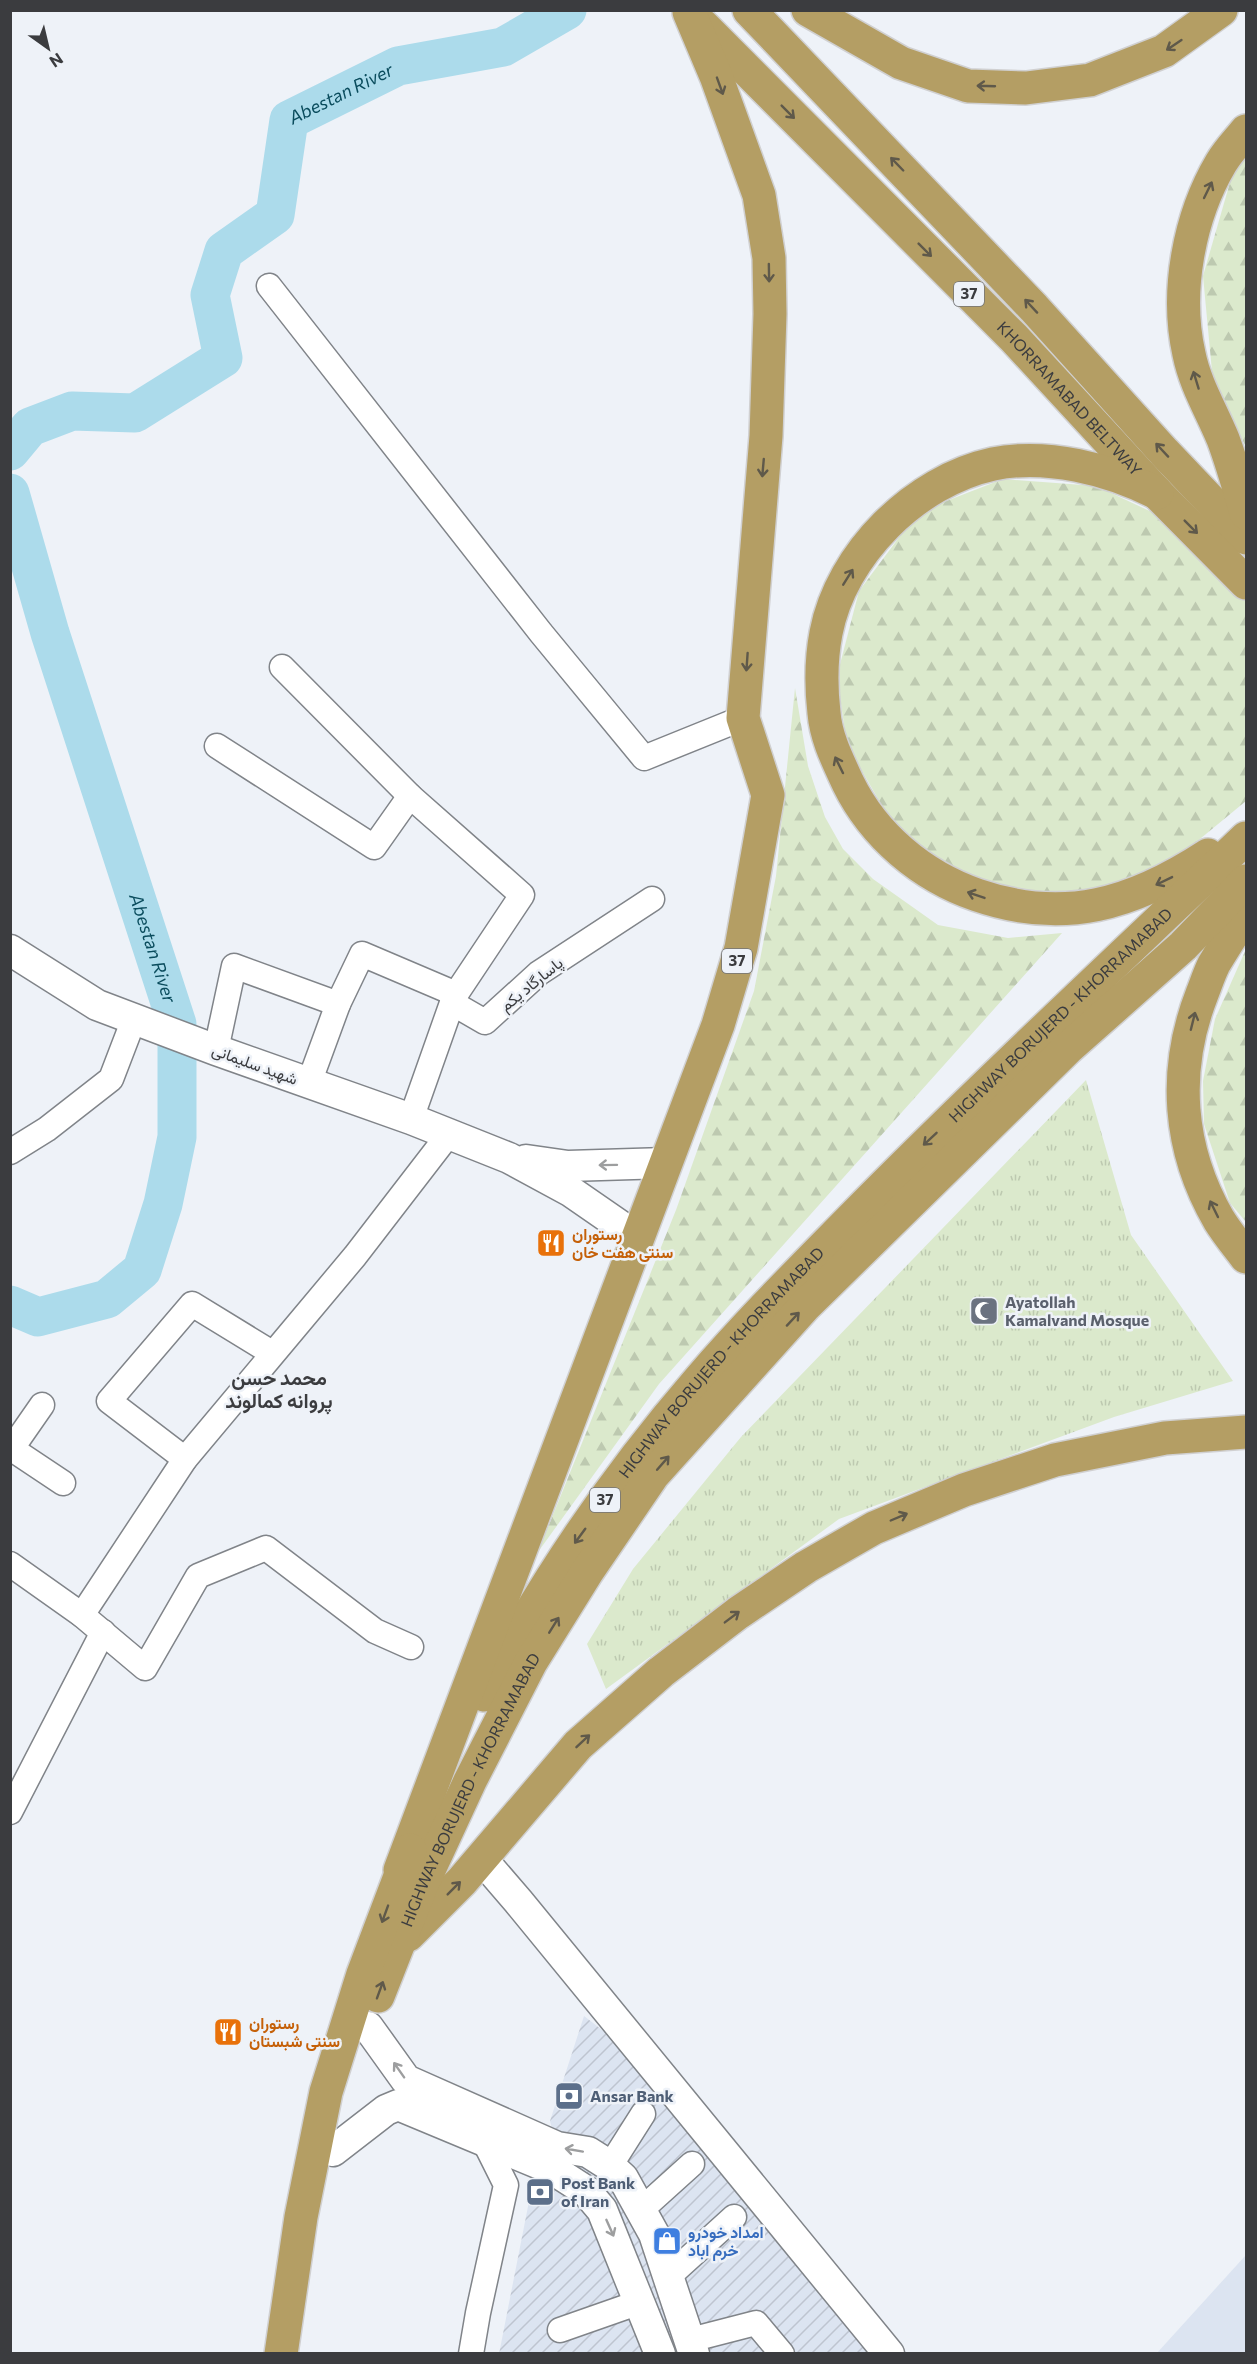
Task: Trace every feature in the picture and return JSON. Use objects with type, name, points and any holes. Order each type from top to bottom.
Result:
[{"type":"highway","name":"KHORRAMABAD BELTWAY","points":[[749,10],[1034,308],[1156,444],[1246,538]]},
{"type":"highway","points":[[808,10],[901,63],[968,86],[1026,88],[1090,80],[1164,51],[1221,10]]},
{"type":"highway","name":"KHORRAMABAD BELTWAY","points":[[689,11],[1014,338],[1157,493],[1246,583]]},
{"type":"highway","name":"37","points":[[400,1870],[717,1025],[741,948],[768,795],[743,718],[766,436],[769,258],[759,195],[716,76],[689,11]]},
{"type":"highway","points":[[1246,131],[1221,162],[1203,199],[1192,239],[1185,282],[1183,315],[1189,354],[1200,391],[1223,439],[1246,513]]},
{"type":"highway","points":[[1157,493],[1097,468],[1047,461],[994,464],[949,478],[907,505],[870,543],[843,585],[826,632],[822,672],[824,715],[834,754],[856,799],[876,828],[916,864],[954,887],[1002,904],[1039,910],[1088,907],[1130,896],[1168,880],[1207,855],[1246,824]]},
{"type":"highway","name":"HIGHWAY BORUJERD - KHORRAMABAD","points":[[281,2354],[301,2217],[326,2092],[363,1974],[400,1870],[451,1758],[514,1639],[566,1555],[618,1483],[699,1380],[790,1282],[922,1146],[1246,838]]},
{"type":"highway","name":"HIGHWAY BORUJERD - KHORRAMABAD","points":[[298,2354],[310,2250],[333,2151],[368,2027],[398,1944],[465,1791],[531,1662],[587,1572],[653,1475],[712,1406],[821,1290],[1068,1048],[1183,946],[1246,881]]},
{"type":"highway","points":[[1246,914],[1213,966],[1196,1010],[1187,1046],[1182,1082],[1184,1121],[1197,1175],[1220,1221],[1246,1257]]},
{"type":"highway","points":[[398,1944],[462,1881],[578,1744],[661,1672],[738,1613],[787,1580],[874,1528],[964,1490],[1055,1460],[1165,1438],[1246,1432]]},
{"type":"street","points":[[269,286],[541,633],[644,758],[743,718]]},
{"type":"street","points":[[282,667],[410,796],[522,895],[454,999],[411,1119]]},
{"type":"street","points":[[217,746],[374,847],[410,796]]},
{"type":"street","name":"پاسارگاد یکم","points":[[454,999],[485,1022],[539,973],[652,899]]},
{"type":"street","name":"شهید سلیمانی","points":[[10,950],[97,1005],[411,1119],[508,1158],[570,1191],[638,1238]]},
{"type":"street","points":[[309,1083],[338,1004],[362,954],[454,999]]},
{"type":"street","points":[[216,1050],[234,966],[338,1004]]},
{"type":"street","points":[[10,1152],[47,1129],[111,1079],[135,1019]]},
{"type":"street","points":[[82,1615],[185,1459],[355,1256],[449,1134]]},
{"type":"street","name":"شهید سلیمانی","points":[[508,1158],[568,1166],[666,1164]]},
{"type":"street","points":[[185,1459],[109,1401],[192,1304],[272,1353]]},
{"type":"street","points":[[42,1405],[11,1450],[63,1483]]},
{"type":"street","points":[[10,1564],[82,1615],[145,1668],[198,1576],[266,1548],[375,1631],[411,1647]]},
{"type":"street","points":[[10,1812],[103,1632]]},
{"type":"street","points":[[481,1858],[889,2354]]},
{"type":"street","points":[[368,2027],[406,2080],[557,2147],[588,2152],[610,2166],[623,2178],[654,2234],[692,2347],[756,2323],[782,2354]]},
{"type":"street","points":[[333,2151],[386,2110],[398,2105],[552,2169],[586,2191],[602,2210],[660,2354]]},
{"type":"street","points":[[610,2166],[643,2114]]},
{"type":"street","points":[[471,2354],[506,2186],[483,2139]]},
{"type":"street","points":[[641,2210],[692,2164]]},
{"type":"street","points":[[668,2277],[734,2217]]},
{"type":"street","points":[[560,2330],[640,2302]]},
{"type":"shaded area","points":[[584,2016],[637,2057],[871,2354],[499,2354],[533,2181],[552,2168],[557,2147],[550,2121]]},
{"type":"shaded area","points":[[1246,2255],[1246,2353],[1157,2353]]},
{"type":"green space","points":[[1246,158],[1246,447],[1213,382],[1203,276],[1233,172]]},
{"type":"green space","points":[[1003,479],[1096,486],[1169,520],[1246,592],[1246,801],[1189,848],[1127,880],[1087,893],[1044,893],[1007,889],[966,874],[926,854],[889,818],[847,745],[837,676],[859,591],[918,512]]},
{"type":"green space","points":[[795,688],[808,766],[825,817],[843,849],[873,879],[938,925],[1008,938],[1062,933],[659,1384],[538,1552],[676,1210],[754,991],[776,876]]},
{"type":"green space","points":[[1246,949],[1246,1222],[1230,1203],[1204,1124],[1203,1081],[1215,1019]]},
{"type":"green space","points":[[1086,1080],[1131,1235],[1233,1381],[1114,1417],[839,1519],[606,1689],[587,1644],[633,1569],[741,1437]]},
{"type":"waterway","name":"Abestan River","points":[[10,451],[30,427],[72,411],[135,413],[223,358],[210,295],[224,251],[275,215],[289,120],[398,66],[503,47],[567,10]]},
{"type":"waterway","name":"Abestan River","points":[[10,493],[50,633],[177,1024],[177,1137],[163,1204],[142,1270],[107,1299],[38,1317],[10,1305]]},
{"type":"place","name":"رستوران سنتی هفت خان","points":[[551,1243]]},
{"type":"place","name":"Ayatollah Kamalvand Mosque","points":[[984,1311]]},
{"type":"place","name":"رستوران سنتی شبستان","points":[[228,2032]]},
{"type":"place","name":"Ansar Bank","points":[[569,2096]]},
{"type":"place","name":"Post Bank of Iran","points":[[540,2192]]},
{"type":"place","name":"امداد خودرو خرم اباد","points":[[667,2241]]},
{"type":"district","name":"محمد حسن پروانه کمالوند","points":[[279,1390]]}]
